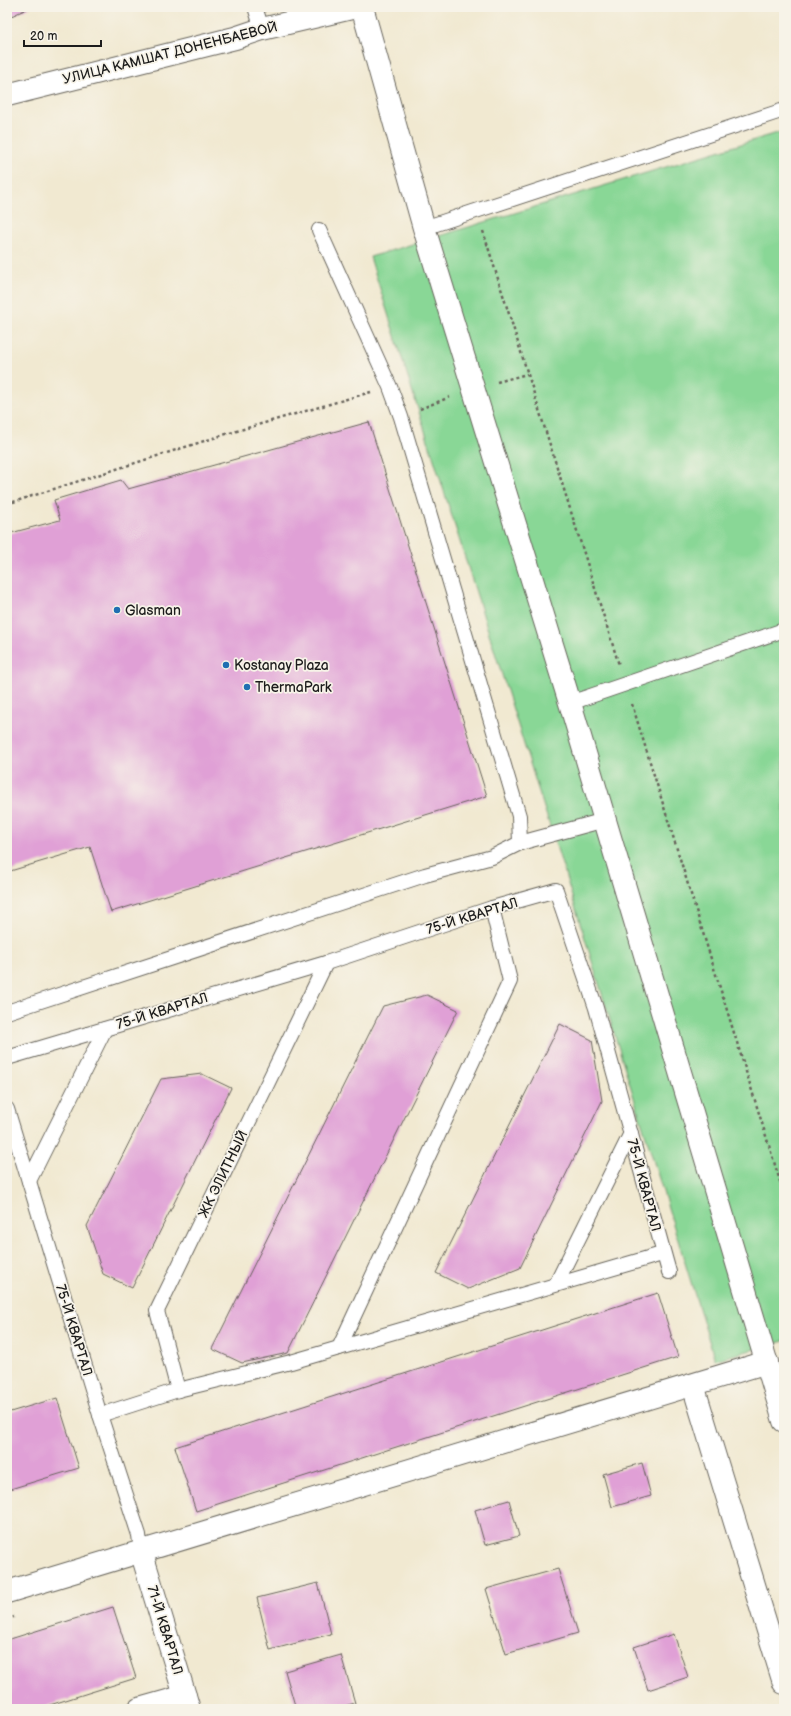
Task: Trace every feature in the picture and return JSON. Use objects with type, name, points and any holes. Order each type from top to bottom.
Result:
[{"type":"street","name":"УЛИЦА КАМШАТ ДОНЕНБАЕВОЙ","points":[[7,95],[235,38],[262,29],[356,7]]},
{"type":"street","points":[[362,7],[424,228],[570,703],[784,1421]]},
{"type":"street","points":[[7,1592],[766,1362]]},
{"type":"street","points":[[693,1385],[784,1684]]},
{"type":"street","name":"71-Й КВАРТАЛ","points":[[141,1551],[187,1702]]},
{"type":"street","points":[[139,1709],[187,1702]]},
{"type":"lane","points":[[255,7],[262,29]]},
{"type":"lane","points":[[424,228],[477,212],[784,110]]},
{"type":"lane","points":[[318,230],[390,387],[401,417],[519,816],[520,843]]},
{"type":"lane","points":[[570,703],[784,630]]},
{"type":"lane","points":[[7,1012],[425,875],[492,857],[520,843],[605,820]]},
{"type":"lane","name":"75-Й КВАРТАЛ","points":[[7,1058],[326,963],[492,908],[556,890],[596,1008],[668,1272]]},
{"type":"lane","points":[[339,1348],[510,981],[492,908]]},
{"type":"lane","name":"ЖК ЭЛИТНЫЙ","points":[[178,1390],[157,1311],[326,963]]},
{"type":"lane","points":[[29,1181],[105,1029]]},
{"type":"lane","name":"75-Й КВАРТАЛ","points":[[7,1110],[100,1415],[139,1535],[141,1551]]},
{"type":"lane","points":[[556,1284],[631,1133]]},
{"type":"lane","points":[[100,1415],[178,1390],[291,1362],[662,1254]]},
{"type":"path","points":[[477,212],[784,1194]]},
{"type":"path","points":[[7,504],[216,437],[390,387]]},
{"type":"green space","points":[[784,131],[784,1341],[715,1360],[565,874],[370,257]]},
{"type":"building","points":[[7,7],[31,7],[7,18]]},
{"type":"building","name":"ThermaPark","points":[[369,422],[487,796],[111,912],[90,847],[7,872],[7,534],[60,520],[54,500],[121,480],[128,489]]},
{"type":"building","points":[[427,995],[458,1010],[288,1353],[242,1363],[212,1349],[383,1006]]},
{"type":"building","points":[[560,1024],[592,1040],[602,1101],[520,1268],[468,1289],[436,1273]]},
{"type":"building","points":[[202,1074],[231,1088],[132,1288],[103,1274],[87,1226],[161,1079]]},
{"type":"building","points":[[658,1293],[678,1357],[196,1511],[175,1447]]},
{"type":"building","points":[[57,1398],[79,1468],[7,1490],[7,1413]]},
{"type":"building","points":[[642,1463],[651,1496],[612,1507],[603,1474]]},
{"type":"building","points":[[509,1500],[519,1536],[485,1545],[475,1510]]},
{"type":"building","points":[[558,1569],[578,1633],[506,1654],[486,1589]]},
{"type":"building","points":[[318,1583],[331,1634],[270,1650],[257,1598]]},
{"type":"building","points":[[113,1607],[136,1678],[37,1709],[7,1709],[7,1640]]},
{"type":"building","points":[[674,1634],[688,1677],[648,1690],[634,1647]]},
{"type":"building","points":[[341,1655],[355,1703],[334,1709],[296,1709],[285,1671]]},
{"type":"place","name":"Glasman","points":[[117,610]]},
{"type":"place","name":"Kostanay Plaza","points":[[226,665]]},
{"type":"place","name":"ThermaPark","points":[[247,687]]}]
